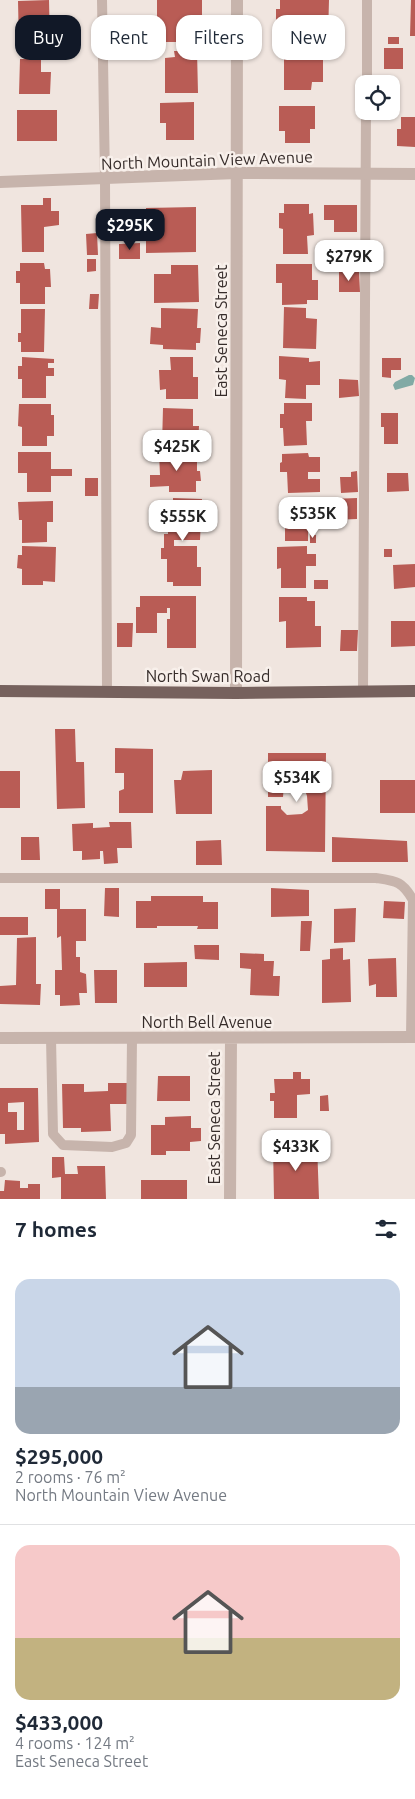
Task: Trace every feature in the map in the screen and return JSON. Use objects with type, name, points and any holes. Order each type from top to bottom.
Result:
[{"type":"main road","name":"North Swan Road","points":[[0,691],[236,693],[415,691]]},
{"type":"street","name":"East Seneca Street","points":[[236,693],[237,0]]},
{"type":"street","name":"North Mountain View Avenue","points":[[0,182],[237,174],[415,174]]},
{"type":"street","name":"North Bell Avenue","points":[[0,1038],[413,1037]]},
{"type":"street","name":"East Seneca Street","points":[[230,1199],[231,1038]]},
{"type":"lane","points":[[102,0],[107,692]]},
{"type":"lane","points":[[367,0],[367,75]]},
{"type":"lane","points":[[363,692],[366,120]]},
{"type":"lane","points":[[0,878],[376,878],[391,880],[406,886],[413,900],[413,1037]]},
{"type":"lane","points":[[51,1038],[52,1134],[63,1145],[112,1147],[126,1143],[131,1135],[132,1038]]},
{"type":"water","points":[[409,375],[415,378],[413,385],[395,390],[393,385],[395,382]]},
{"type":"water","points":[[317,1132],[327,1132],[328,1158],[318,1158],[318,1144],[314,1140]]},
{"type":"building","points":[[49,0],[49,15],[18,15],[18,1]]},
{"type":"building","points":[[157,0],[202,0],[202,15],[176,15],[176,42],[166,42],[166,15],[157,15]]},
{"type":"building","points":[[280,0],[329,0],[329,15],[276,15],[276,9],[280,9]]},
{"type":"building","points":[[411,0],[415,0],[415,36],[410,36]]},
{"type":"building","points":[[388,37],[399,37],[399,44],[388,44]]},
{"type":"building","points":[[384,48],[403,48],[403,69],[384,69]]},
{"type":"building","points":[[174,51],[176,51],[176,60],[197,60],[198,93],[165,93],[165,60],[166,58],[175,57]]},
{"type":"building","points":[[20,60],[41,60],[41,72],[51,72],[50,94],[19,94]]},
{"type":"building","points":[[284,60],[323,60],[323,82],[312,82],[311,90],[284,90]]},
{"type":"building","points":[[194,102],[194,140],[166,140],[166,123],[160,123],[160,103]]},
{"type":"building","points":[[279,106],[315,106],[315,129],[310,129],[310,143],[285,143],[285,131],[279,131]]},
{"type":"building","points":[[17,110],[57,110],[57,141],[17,141]]},
{"type":"building","points":[[401,117],[415,117],[415,147],[397,146],[397,129],[401,129]]},
{"type":"building","points":[[43,198],[51,198],[51,211],[59,211],[59,225],[44,227],[44,252],[22,252],[21,205],[43,205]]},
{"type":"building","points":[[284,204],[309,204],[309,214],[313,213],[314,235],[307,236],[308,254],[283,254],[283,229],[279,228],[279,213],[284,213]]},
{"type":"building","points":[[324,205],[357,205],[357,232],[334,232],[334,220],[324,220]]},
{"type":"building","points":[[196,207],[196,252],[146,253],[146,208]]},
{"type":"building","points":[[97,233],[98,255],[87,255],[86,234]]},
{"type":"building","points":[[140,243],[140,259],[119,259],[119,244]]},
{"type":"building","points":[[87,259],[96,259],[96,271],[87,272]]},
{"type":"building","points":[[20,263],[44,263],[45,269],[50,269],[51,287],[45,287],[45,304],[20,304],[20,283],[16,283],[16,271],[20,271]]},
{"type":"building","points":[[276,264],[312,264],[312,280],[318,280],[318,300],[307,300],[307,304],[282,305],[282,283],[276,283]]},
{"type":"building","points":[[171,265],[198,265],[199,302],[154,303],[154,274],[171,274]]},
{"type":"building","points":[[359,271],[360,292],[339,292],[339,272]]},
{"type":"building","points":[[90,294],[99,294],[98,309],[89,309]]},
{"type":"building","points":[[284,307],[306,308],[306,318],[317,319],[316,349],[283,348]]},
{"type":"building","points":[[161,308],[198,309],[197,328],[201,328],[200,343],[196,343],[196,350],[163,349],[163,345],[150,344],[151,327],[161,328]]},
{"type":"building","points":[[21,309],[45,309],[44,352],[21,352],[21,342],[18,342],[18,333],[21,333]]},
{"type":"building","points":[[279,356],[309,358],[309,362],[320,361],[320,385],[306,385],[306,399],[285,398],[286,380],[279,379]]},
{"type":"building","points":[[22,357],[54,359],[54,363],[48,363],[48,368],[54,368],[54,376],[46,376],[46,398],[22,398],[22,379],[18,379],[18,366],[22,366]]},
{"type":"building","points":[[170,357],[193,357],[193,377],[198,377],[198,399],[166,399],[166,389],[160,390],[159,370],[171,370]]},
{"type":"building","points":[[382,358],[401,358],[401,370],[391,370],[391,378],[382,377]]},
{"type":"building","points":[[339,379],[358,380],[359,396],[339,398]]},
{"type":"building","points":[[284,403],[312,403],[312,421],[306,421],[307,445],[284,446],[283,428],[280,428],[280,414],[284,414]]},
{"type":"building","points":[[19,404],[51,404],[51,415],[54,415],[54,436],[47,436],[47,446],[22,446],[22,427],[18,426]]},
{"type":"building","points":[[163,408],[193,409],[193,426],[199,426],[198,446],[162,445]]},
{"type":"building","points":[[381,413],[398,413],[398,444],[384,444],[384,427],[381,427]]},
{"type":"building","points":[[18,452],[51,452],[51,469],[72,469],[72,476],[51,476],[51,492],[27,492],[27,473],[18,473]]},
{"type":"building","points":[[197,452],[197,471],[200,471],[201,481],[196,481],[196,492],[169,492],[169,486],[150,487],[150,475],[160,475],[159,453]]},
{"type":"building","points":[[308,453],[309,457],[320,457],[320,472],[308,472],[308,479],[320,479],[320,492],[288,493],[287,472],[280,472],[282,454]]},
{"type":"building","points":[[357,471],[358,492],[341,493],[340,477],[351,477],[351,472]]},
{"type":"building","points":[[387,473],[408,473],[409,491],[387,492]]},
{"type":"building","points":[[85,478],[98,478],[98,496],[85,496]]},
{"type":"building","points":[[173,498],[202,499],[200,540],[174,540],[174,546],[197,546],[197,567],[201,567],[201,586],[173,586],[173,582],[167,582],[167,559],[161,559],[161,548],[164,548],[164,534],[168,534],[168,505],[173,505]]},
{"type":"building","points":[[357,498],[357,519],[332,520],[332,499]]},
{"type":"building","points":[[283,499],[311,499],[311,519],[308,519],[308,541],[285,541],[285,520],[279,520],[279,510],[283,510]]},
{"type":"building","points":[[53,501],[53,522],[47,522],[47,542],[22,543],[22,520],[19,520],[18,502]]},
{"type":"building","points":[[310,535],[316,535],[316,543],[310,543]]},
{"type":"building","points":[[22,546],[56,547],[55,582],[43,581],[43,585],[22,585],[22,569],[17,568],[18,555],[22,555]]},
{"type":"building","points":[[307,546],[307,554],[316,554],[316,566],[306,566],[306,588],[281,588],[281,568],[277,569],[277,547]]},
{"type":"building","points":[[384,549],[392,549],[392,557],[384,557]]},
{"type":"building","points":[[415,564],[415,587],[394,589],[393,565]]},
{"type":"building","points":[[314,580],[328,580],[328,589],[314,589]]},
{"type":"building","points":[[140,596],[196,596],[196,648],[167,648],[167,619],[170,619],[170,608],[167,608],[167,613],[157,613],[157,633],[136,633],[136,607],[140,607]]},
{"type":"building","points":[[279,597],[307,597],[307,601],[315,601],[315,626],[321,626],[321,647],[286,648],[286,621],[279,622]]},
{"type":"building","points":[[391,621],[415,621],[415,646],[391,647]]},
{"type":"building","points":[[117,623],[133,623],[132,647],[117,647]]},
{"type":"building","points":[[341,630],[358,630],[357,651],[340,651]]},
{"type":"building","points":[[55,729],[75,729],[76,762],[84,762],[85,808],[57,809]]},
{"type":"building","points":[[115,748],[153,749],[153,813],[119,813],[119,791],[124,789],[124,773],[115,773]]},
{"type":"building","points":[[268,753],[326,753],[325,852],[266,851],[266,806],[281,806],[281,809],[287,815],[302,814],[308,810],[307,796],[303,784],[284,784],[283,797],[268,797]]},
{"type":"building","points":[[212,770],[212,814],[176,814],[174,780],[181,780],[183,771]]},
{"type":"building","points":[[0,771],[20,771],[20,808],[0,808]]},
{"type":"building","points":[[380,780],[415,780],[415,813],[380,813]]},
{"type":"building","points":[[109,822],[131,822],[132,848],[117,848],[118,863],[104,864],[103,851],[100,851],[100,859],[82,860],[82,851],[73,851],[72,824],[93,823],[93,828],[110,827]]},
{"type":"building","points":[[21,837],[39,837],[40,860],[21,860]]},
{"type":"building","points":[[332,837],[407,841],[408,862],[332,862]]},
{"type":"building","points":[[221,840],[222,865],[196,865],[196,841]]},
{"type":"building","points":[[105,888],[119,888],[119,917],[104,916]]},
{"type":"building","points":[[271,888],[309,890],[309,916],[271,917]]},
{"type":"building","points":[[45,889],[60,889],[60,909],[86,909],[86,941],[76,941],[76,957],[80,957],[80,972],[86,974],[87,993],[79,993],[80,1005],[60,1006],[60,995],[55,995],[55,970],[62,970],[61,936],[57,938],[57,909],[45,909]]},
{"type":"building","points":[[151,896],[203,896],[203,902],[218,902],[218,929],[197,929],[198,926],[136,928],[136,901],[151,901]]},
{"type":"building","points":[[384,901],[405,902],[404,919],[383,918]]},
{"type":"building","points":[[356,908],[355,942],[334,943],[334,909]]},
{"type":"building","points":[[0,917],[28,917],[28,935],[0,935]]},
{"type":"building","points":[[301,921],[312,921],[310,951],[300,951]]},
{"type":"building","points":[[36,937],[36,984],[41,984],[40,1005],[0,1004],[0,986],[16,985],[17,938]]},
{"type":"building","points":[[194,945],[219,945],[219,960],[195,959]]},
{"type":"building","points":[[343,948],[343,960],[350,959],[351,1002],[322,1003],[322,960],[330,959],[330,949]]},
{"type":"building","points":[[240,953],[264,954],[264,961],[274,961],[273,976],[280,976],[279,996],[250,995],[251,969],[240,968]]},
{"type":"building","points":[[396,958],[397,997],[376,997],[376,984],[369,986],[368,959]]},
{"type":"building","points":[[187,962],[187,987],[144,987],[144,963]]},
{"type":"building","points":[[94,970],[117,970],[117,1003],[95,1003]]},
{"type":"building","points":[[293,1072],[301,1072],[301,1079],[310,1079],[310,1094],[297,1095],[297,1118],[274,1118],[274,1101],[270,1101],[270,1093],[275,1093],[274,1079],[293,1079]]},
{"type":"building","points":[[158,1076],[190,1076],[190,1101],[157,1101]]},
{"type":"building","points":[[108,1083],[128,1083],[128,1104],[110,1104],[111,1131],[81,1132],[81,1128],[63,1128],[62,1084],[84,1084],[84,1092],[108,1091]]},
{"type":"building","points":[[0,1088],[38,1088],[39,1142],[5,1144],[5,1134],[0,1134]],"holes":[[[24,1102],[24,1130],[17,1130],[17,1112],[8,1112],[8,1103]]]},
{"type":"building","points":[[328,1095],[329,1111],[320,1111],[320,1096]]},
{"type":"building","points":[[191,1116],[191,1128],[201,1128],[201,1141],[190,1142],[190,1151],[166,1151],[166,1155],[151,1155],[151,1125],[165,1125],[165,1117]]},
{"type":"building","points":[[285,1130],[299,1130],[300,1143],[285,1143]]},
{"type":"building","points":[[317,1144],[319,1199],[274,1199],[273,1145]]},
{"type":"building","points":[[52,1157],[64,1157],[65,1174],[78,1174],[77,1166],[105,1166],[106,1199],[61,1199],[61,1177],[52,1178]]},
{"type":"building","points":[[5,1180],[20,1181],[20,1188],[28,1188],[28,1184],[40,1184],[40,1199],[0,1199],[0,1191],[4,1191]]},
{"type":"building","points":[[141,1180],[187,1180],[187,1199],[141,1199]]}]
